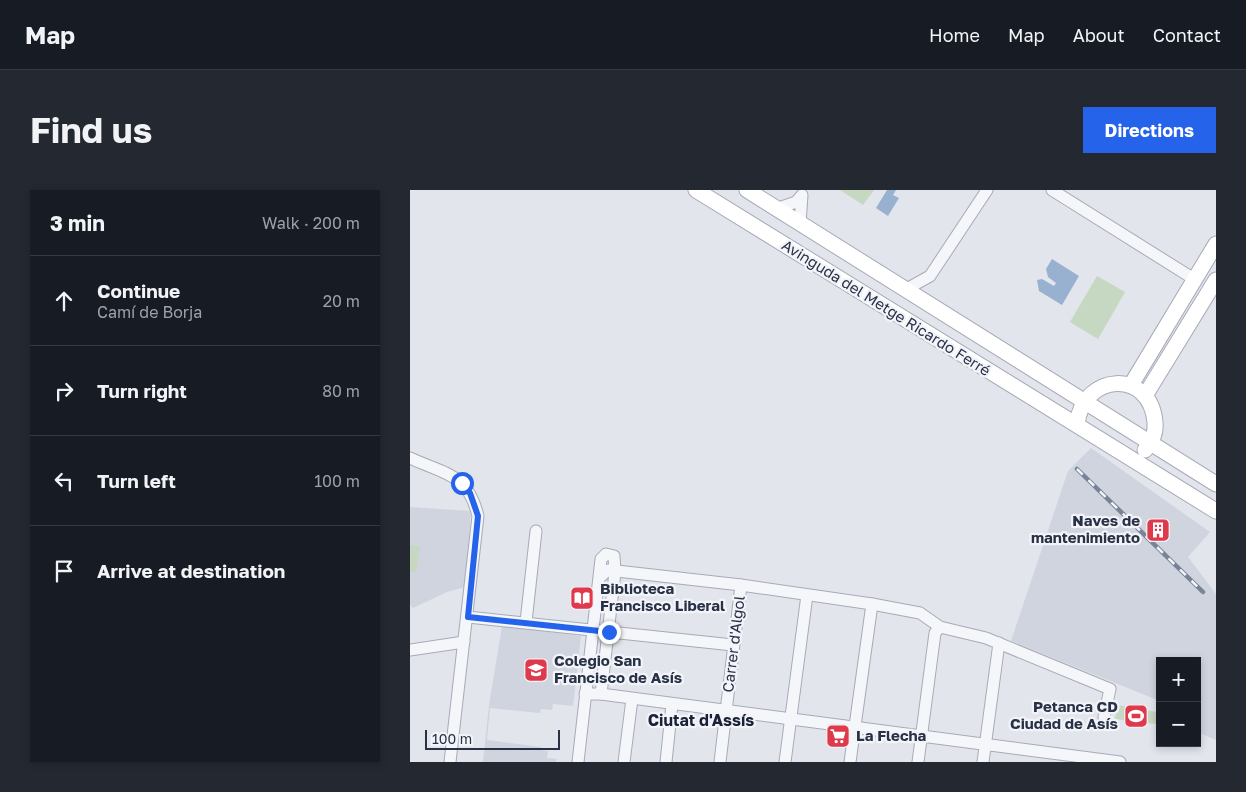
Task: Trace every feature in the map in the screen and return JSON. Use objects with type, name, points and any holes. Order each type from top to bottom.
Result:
[{"type":"street","name":"Avinguda del Metge Ricardo Ferré","points":[[696,190],[1216,510]]},
{"type":"street","name":"Avinguda del Metge Ricardo Ferré","points":[[747,190],[1216,484]]},
{"type":"street","points":[[905,290],[930,276],[987,190]]},
{"type":"street","points":[[1052,190],[1194,279]]},
{"type":"street","points":[[776,209],[796,202],[804,193]]},
{"type":"street","points":[[800,224],[804,193]]},
{"type":"street","points":[[1131,385],[1216,244]]},
{"type":"street","points":[[1146,394],[1214,288]]},
{"type":"street","points":[[1077,424],[1078,411],[1083,400],[1098,387],[1131,385],[1146,394],[1154,409],[1156,428],[1150,444],[1135,459]]},
{"type":"street","points":[[410,458],[443,470],[462,483],[470,493],[476,507],[478,524],[450,762]]},
{"type":"street","points":[[526,622],[536,530]]},
{"type":"street","points":[[578,762],[584,694],[603,555],[614,556],[614,572],[601,694]]},
{"type":"street","points":[[600,577],[604,572],[614,572],[741,585],[920,613],[940,627],[999,643],[1110,690],[1104,717]]},
{"type":"street","name":"Carrer d'Algol","points":[[720,762],[741,585]]},
{"type":"street","points":[[785,762],[807,595]]},
{"type":"street","points":[[850,762],[872,604]]},
{"type":"street","points":[[468,617],[733,646]]},
{"type":"street","points":[[918,762],[935,633],[940,627]]},
{"type":"street","points":[[410,650],[464,642]]},
{"type":"street","points":[[983,762],[999,643]]},
{"type":"street","points":[[584,694],[601,694],[854,726],[986,745],[1050,758],[1112,762]]},
{"type":"street","points":[[624,762],[632,699]]},
{"type":"street","points":[[666,762],[672,704]]},
{"type":"shaded area","points":[[1091,448],[1210,532],[1188,557],[1216,594],[1216,740],[1201,734],[1201,657],[1156,657],[1156,699],[1011,641],[1068,471]]},
{"type":"shaded area","points":[[410,507],[471,511],[465,587],[447,592],[413,608],[410,605]]},
{"type":"shaded area","name":"Colegio San Francisco de Asís","points":[[502,626],[581,636],[573,706],[553,704],[552,710],[541,709],[540,713],[490,708],[487,740],[541,747],[541,750],[548,751],[547,758],[557,759],[556,762],[483,762],[489,705]]},
{"type":"green space","points":[[840,190],[874,190],[863,205]]},
{"type":"green space","points":[[1097,276],[1125,292],[1098,339],[1070,322]]},
{"type":"green space","points":[[410,545],[420,546],[416,572],[410,572]]},
{"type":"green space","name":"Petanca CD Ciudad de Asís","points":[[1118,705],[1156,712],[1156,724],[1115,719]]},
{"type":"water","points":[[887,190],[896,190],[893,195],[899,198],[888,216],[876,208]]},
{"type":"water","points":[[1052,259],[1079,276],[1062,305],[1039,291],[1037,280],[1042,279],[1054,286],[1056,283],[1048,277],[1046,269]]},
{"type":"railway","points":[[1077,469],[1203,592]]},
{"type":"place","name":"Naves de mantenimiento","points":[[1158,530]]},
{"type":"place","name":"Biblioteca Francisco Liberal","points":[[582,598]]},
{"type":"place","name":"Colegio San Francisco de Asís","points":[[536,670]]},
{"type":"place","name":"Petanca CD Ciudad de Asís","points":[[1136,716]]},
{"type":"place","name":"La Flecha","points":[[838,736]]},
{"type":"district","name":"Ciutat d'Assís","points":[[701,720]]},
{"type":"route","points":[[462,483],[470,493],[478,516],[468,617],[609,632]]}]
